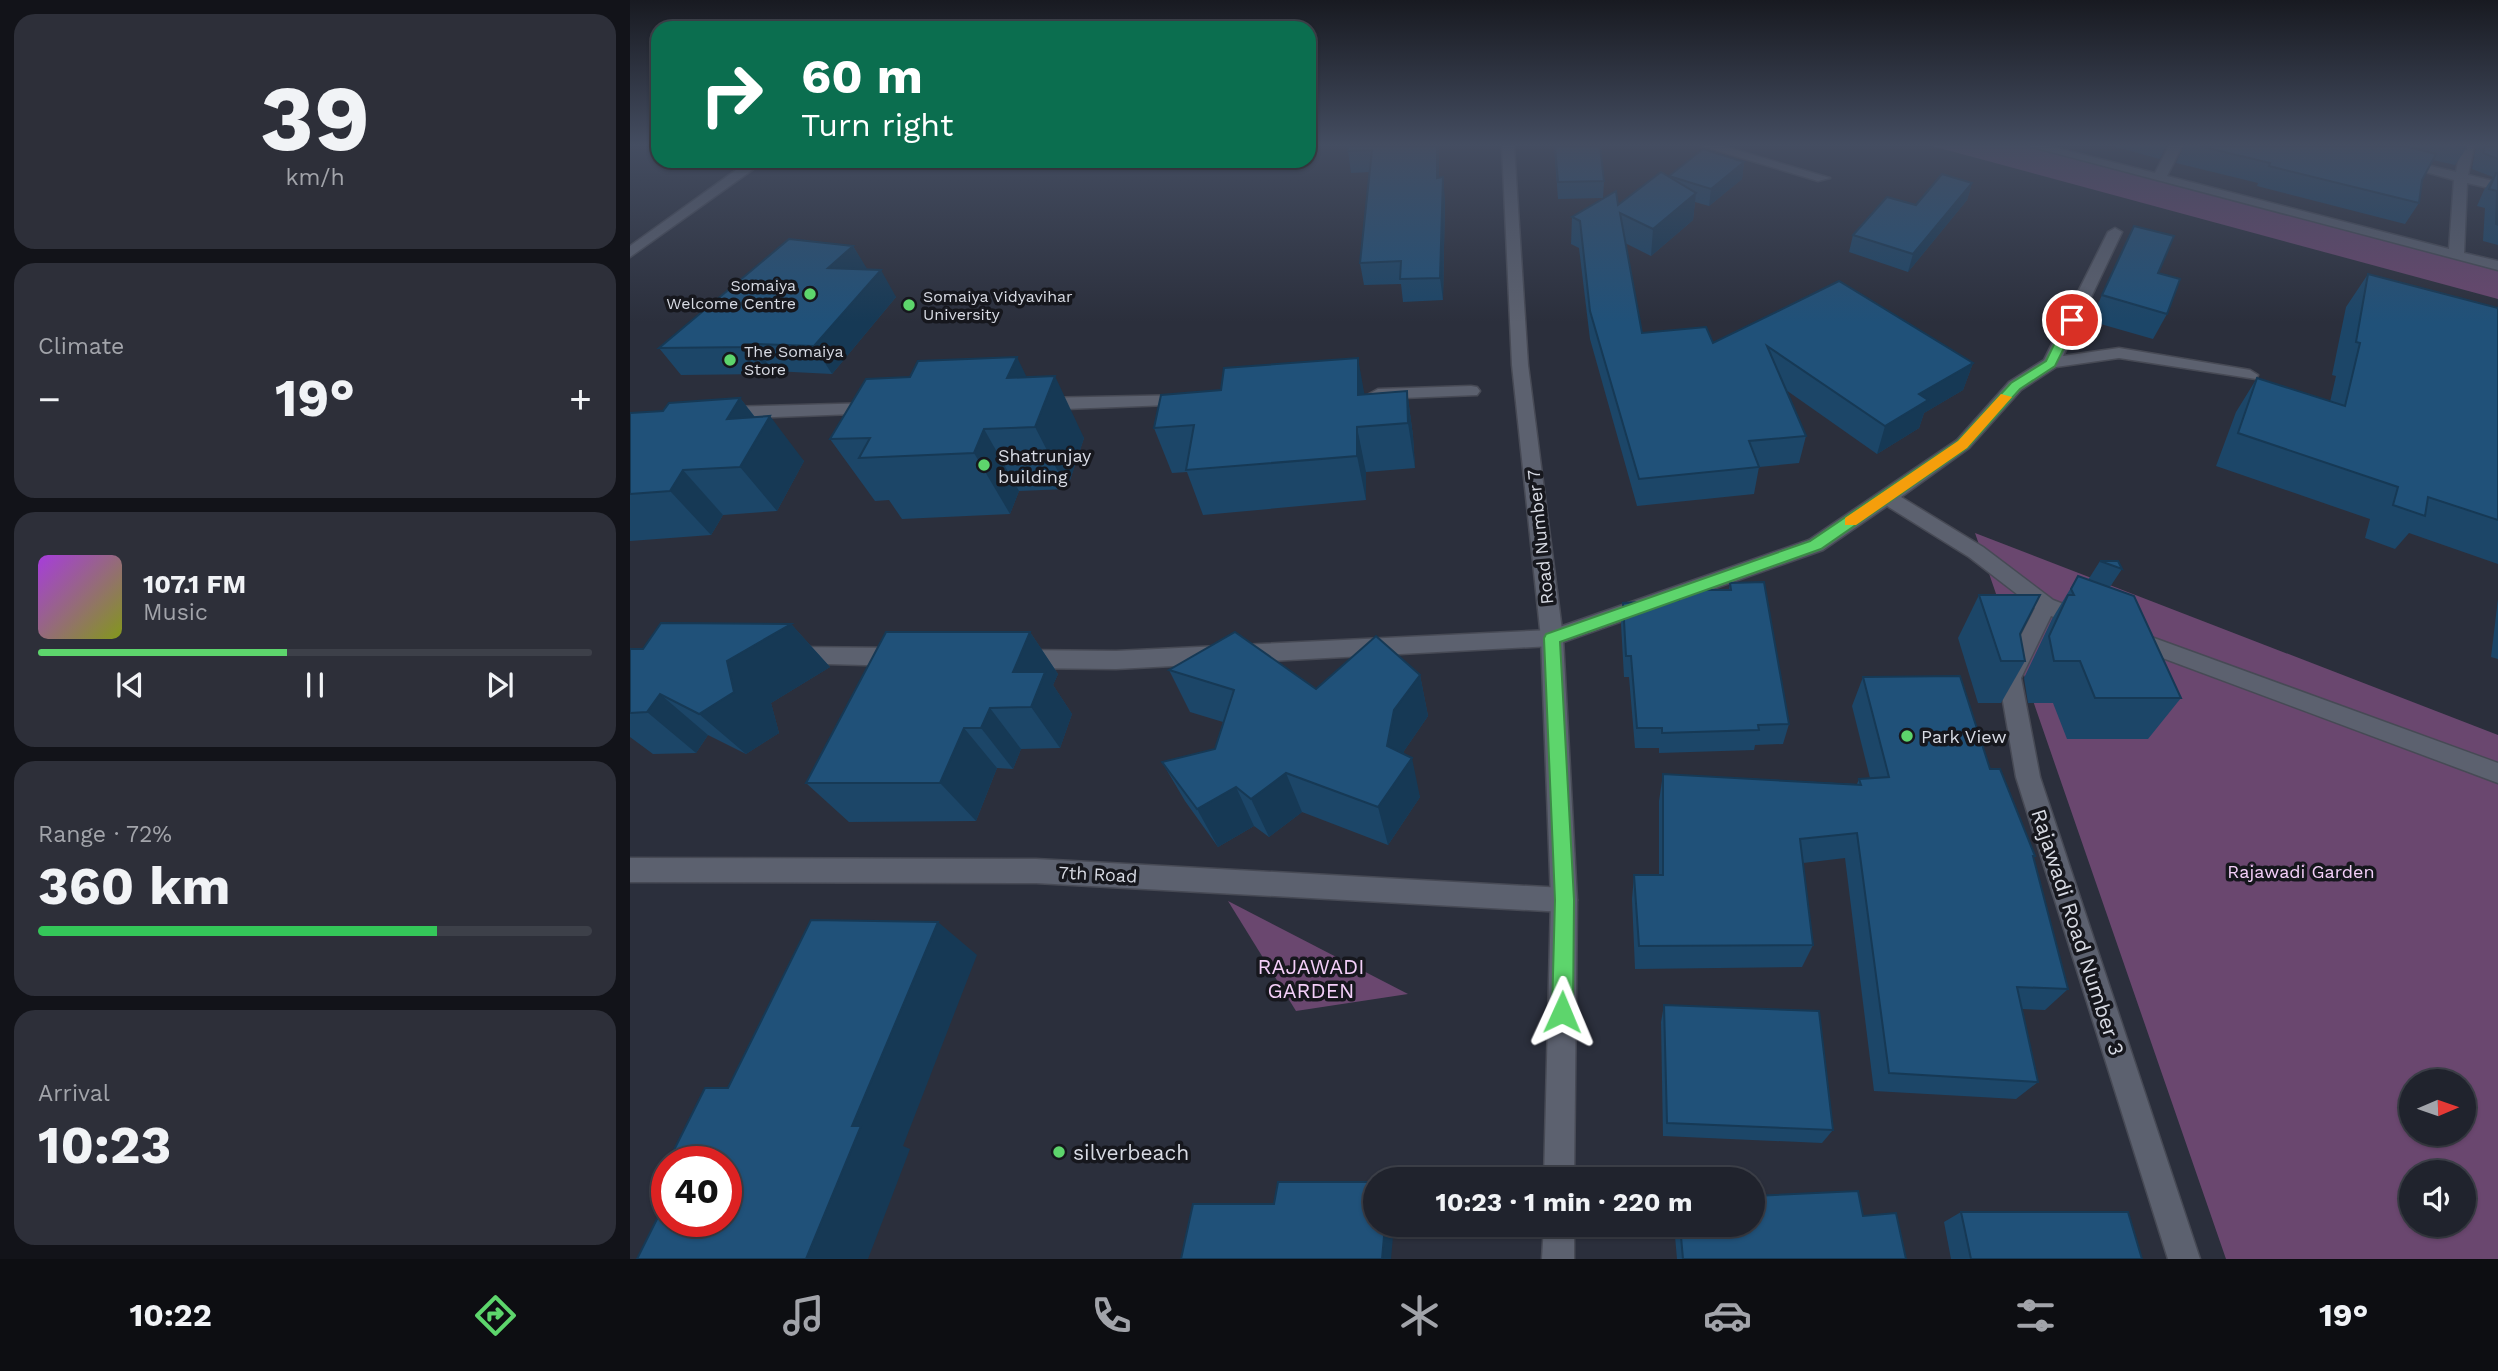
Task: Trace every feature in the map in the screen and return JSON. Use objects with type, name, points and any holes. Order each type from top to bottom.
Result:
[{"type":"street","points":[[630,253],[697,205]]},
{"type":"street","name":"Road Number 7","points":[[1511,205],[1520,365],[1552,638],[1564,900],[1559,1167]]},
{"type":"street","points":[[2262,205],[2498,265]]},
{"type":"street","points":[[2456,255],[2459,205]]},
{"type":"street","points":[[2051,363],[2115,232]]},
{"type":"street","points":[[1005,658],[1116,660],[1552,638],[1816,545],[1963,444],[2015,386],[2051,363],[2119,354],[2250,375]]},
{"type":"street","points":[[1359,395],[1471,391]]},
{"type":"street","points":[[1024,404],[1205,399]]},
{"type":"street","points":[[700,414],[898,408]]},
{"type":"street","points":[[1888,497],[1976,552],[2046,606],[2498,773]]},
{"type":"street","name":"Rajawadi Road Number 3","points":[[2046,606],[2010,678],[2028,778],[2184,1259]]},
{"type":"street","points":[[769,655],[921,657]]},
{"type":"street","name":"7th Road","points":[[630,870],[1036,871],[1564,900]]},
{"type":"street","points":[[1558,1259],[1559,1237]]},
{"type":"green space","points":[[2149,205],[2254,205],[2498,269],[2498,299]]},
{"type":"green space","name":"Rajawadi Garden","points":[[1975,533],[2498,735],[2498,1259],[2226,1259]]},
{"type":"green space","name":"RAJAWADI GARDEN","points":[[1228,901],[1408,994],[1296,1011]]},
{"type":"building","points":[[1366,205],[1442,205],[1440,278],[1400,279],[1401,261],[1360,263]]},
{"type":"building","points":[[1593,205],[1682,205],[1653,229],[1620,213],[1642,333],[1706,327],[1713,343],[1839,281],[1973,363],[1919,394],[1928,400],[1885,426],[1767,346],[1806,436],[1749,441],[1759,467],[1639,479],[1590,311],[1580,221],[1572,217]]},
{"type":"building","points":[[1880,205],[1954,205],[1913,254],[1853,235]]},
{"type":"building","points":[[2497,205],[2498,205],[2498,225]]},
{"type":"building","points":[[2134,226],[2174,236],[2158,273],[2180,279],[2167,314],[2102,295]]},
{"type":"building","points":[[789,239],[853,246],[828,268],[881,270],[814,346],[753,344],[750,347],[659,348]]},
{"type":"building","points":[[2368,274],[2498,308],[2498,520],[2428,497],[2425,516],[2393,505],[2398,487],[2238,433],[2257,378],[2345,406],[2360,343],[2356,342]]},
{"type":"building","points":[[1017,357],[1007,378],[1055,376],[1035,427],[984,429],[974,453],[859,458],[870,438],[830,439],[866,379],[910,377],[918,361]]},
{"type":"building","points":[[1358,358],[1358,395],[1407,391],[1408,423],[1357,427],[1357,456],[1186,470],[1194,425],[1154,428],[1161,395],[1221,390],[1224,368]]},
{"type":"building","points":[[740,398],[727,419],[770,416],[740,467],[683,470],[670,491],[630,494],[630,413],[663,411],[669,403]]},
{"type":"building","points":[[2100,561],[2118,561],[2122,569]]},
{"type":"building","points":[[2078,576],[2134,596],[2181,698],[2095,698],[2080,661],[2054,661],[2049,636],[2068,595],[2074,595],[2071,589]]},
{"type":"building","points":[[1764,582],[1789,724],[1758,725],[1759,730],[1662,733],[1662,728],[1637,728],[1631,656],[1626,656],[1623,603],[1679,600],[1678,590],[1731,590],[1730,583]]},
{"type":"building","points":[[1979,595],[2040,595],[2020,634],[2025,661],[2001,661]]},
{"type":"building","points":[[661,623],[791,624],[727,661],[734,692],[699,714],[660,694],[647,712],[630,713],[630,649],[643,649]]},
{"type":"building","points":[[886,632],[1030,632],[1013,672],[1045,672],[1031,707],[990,708],[981,728],[964,728],[940,783],[806,783]]},
{"type":"building","points":[[1235,632],[1316,689],[1376,636],[1420,675],[1394,710],[1387,746],[1412,758],[1378,807],[1286,773],[1251,799],[1236,787],[1197,809],[1162,762],[1215,749],[1234,690],[1169,670]]},
{"type":"building","points":[[1960,676],[1990,769],[2000,769],[2035,856],[2068,989],[2017,987],[2038,1082],[1889,1073],[1857,833],[1800,839],[1813,945],[1639,946],[1634,875],[1663,875],[1663,774],[1861,785],[1859,779],[1889,777],[1863,677]]},
{"type":"building","points":[[811,920],[938,922],[852,1126],[861,1126],[806,1259],[637,1259],[651,1231],[651,1237],[742,1237],[742,1146],[676,1146],[705,1088],[728,1088]]},
{"type":"building","points":[[1664,1005],[1819,1011],[1833,1130],[1667,1123]]},
{"type":"building","points":[[1278,1182],[1363,1182],[1363,1237],[1384,1237],[1382,1259],[1181,1259],[1193,1204],[1274,1204]]},
{"type":"building","points":[[1858,1191],[1863,1216],[1896,1213],[1906,1259],[1683,1259],[1681,1237],[1765,1237],[1765,1195]]},
{"type":"building","points":[[1961,1212],[2128,1212],[2142,1259],[1971,1259]]},
{"type":"slow traffic","points":[[1851,522],[1963,444],[2006,397]]},
{"type":"place","name":"Somaiya Welcome Centre","points":[[810,294]]},
{"type":"place","name":"Somaiya Vidyavihar University","points":[[909,305]]},
{"type":"place","name":"The Somaiya Store","points":[[730,360]]},
{"type":"place","name":"Shatrunjay building","points":[[984,465]]},
{"type":"place","name":"Park View","points":[[1907,736]]},
{"type":"place","name":"silverbeach","points":[[1059,1152]]},
{"type":"route","points":[[1562,1012],[1564,900],[1552,638],[1816,545],[1963,444],[2015,386],[2051,363],[2072,320]]}]
